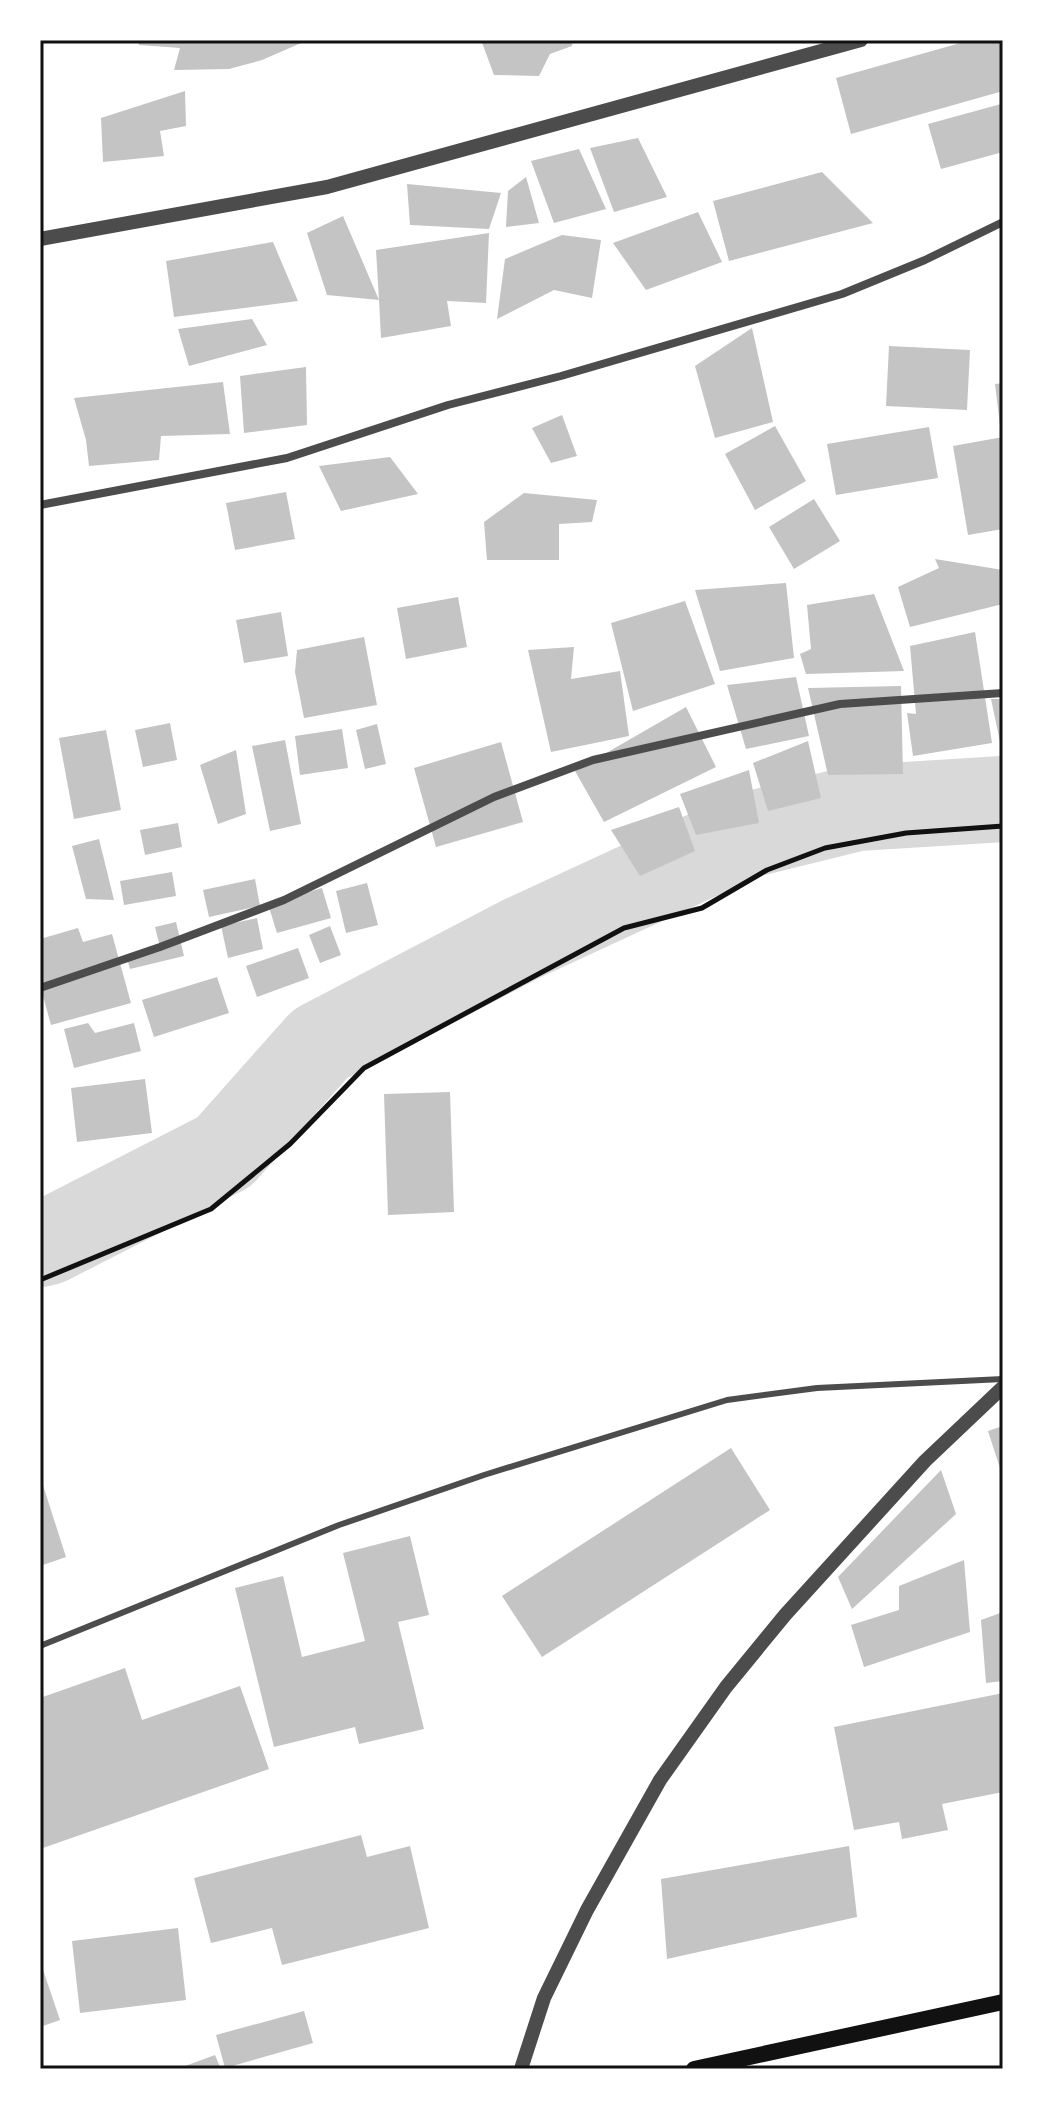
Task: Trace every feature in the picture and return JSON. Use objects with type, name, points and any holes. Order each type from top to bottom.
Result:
[{"type":"main road","points":[[694,2069],[1003,2002]]},
{"type":"street","points":[[40,239],[327,187],[861,40]]},
{"type":"street","points":[[40,505],[287,458],[448,405],[561,376],[842,294],[925,260],[1003,222]]},
{"type":"street","points":[[40,988],[284,900],[494,797],[593,760],[840,704],[1003,693]]},
{"type":"street","points":[[521,2069],[544,1998],[587,1910],[668,1768],[726,1687],[785,1615],[925,1461],[1003,1387]]},
{"type":"lane","points":[[40,1646],[339,1525],[484,1475],[727,1400],[817,1388],[1003,1379]]},
{"type":"path","points":[[40,1280],[211,1209],[290,1144],[364,1068],[624,928],[702,908],[767,870],[825,848],[906,833],[1003,826]]},
{"type":"building","points":[[137,40],[308,40],[262,60],[229,69],[174,70],[180,48],[139,45]]},
{"type":"building","points":[[481,40],[573,40],[572,46],[550,54],[539,76],[494,75]]},
{"type":"building","points":[[971,40],[1003,40],[1003,91],[851,134],[836,78]]},
{"type":"building","points":[[185,91],[186,126],[160,131],[164,156],[103,162],[101,118]]},
{"type":"building","points":[[1001,104],[1003,152],[941,169],[928,124]]},
{"type":"building","points":[[638,138],[667,197],[614,212],[590,148]]},
{"type":"building","points":[[579,149],[606,209],[554,223],[531,161]]},
{"type":"building","points":[[822,172],[873,223],[729,261],[713,201]]},
{"type":"building","points":[[526,177],[539,223],[506,227],[508,191]]},
{"type":"building","points":[[407,184],[501,193],[489,229],[410,225]]},
{"type":"building","points":[[698,212],[722,262],[646,290],[613,243]]},
{"type":"building","points":[[343,216],[379,300],[327,295],[307,233]]},
{"type":"building","points":[[489,233],[486,303],[447,301],[451,326],[381,338],[376,250]]},
{"type":"building","points":[[562,235],[601,240],[592,298],[554,290],[497,319],[505,259]]},
{"type":"building","points":[[273,242],[298,301],[174,317],[166,261]]},
{"type":"building","points":[[252,319],[267,345],[189,366],[178,329]]},
{"type":"building","points":[[752,328],[773,422],[715,438],[695,366]]},
{"type":"building","points":[[889,346],[970,350],[967,410],[886,406]]},
{"type":"building","points":[[306,367],[307,425],[244,433],[240,376]]},
{"type":"building","points":[[223,382],[230,434],[161,436],[159,460],[89,466],[86,440],[74,398]]},
{"type":"building","points":[[1003,383],[1003,425],[1000,425],[995,384]]},
{"type":"building","points":[[562,415],[577,456],[551,463],[532,428]]},
{"type":"building","points":[[775,426],[806,481],[755,510],[725,454]]},
{"type":"building","points":[[929,427],[938,478],[836,495],[827,444]]},
{"type":"building","points":[[1003,437],[1003,529],[968,535],[953,446]]},
{"type":"building","points":[[390,457],[418,494],[341,511],[319,466]]},
{"type":"building","points":[[286,492],[295,539],[235,550],[226,503]]},
{"type":"building","points":[[524,493],[597,500],[592,522],[559,524],[559,560],[487,560],[484,522]]},
{"type":"building","points":[[814,499],[840,541],[794,569],[769,527]]},
{"type":"building","points":[[935,559],[1003,570],[1003,604],[910,627],[898,587],[939,568]]},
{"type":"building","points":[[786,583],[794,658],[720,671],[695,590]]},
{"type":"building","points":[[874,594],[904,671],[806,674],[800,654],[811,649],[807,605]]},
{"type":"building","points":[[458,597],[467,647],[406,659],[397,608]]},
{"type":"building","points":[[685,601],[715,684],[633,711],[611,623]]},
{"type":"building","points":[[281,612],[288,656],[244,663],[236,620]]},
{"type":"building","points":[[975,632],[992,743],[913,756],[907,713],[916,714],[910,646]]},
{"type":"building","points":[[364,637],[377,705],[304,718],[295,672],[297,650]]},
{"type":"building","points":[[574,647],[571,679],[620,671],[629,736],[551,752],[528,650]]},
{"type":"building","points":[[796,677],[809,736],[746,749],[727,685]]},
{"type":"building","points":[[901,686],[903,774],[828,775],[808,688]]},
{"type":"building","points":[[991,699],[1003,699],[1003,751],[1002,751]]},
{"type":"building","points":[[686,707],[716,767],[604,822],[575,771]]},
{"type":"building","points":[[170,723],[177,760],[143,767],[135,730]]},
{"type":"building","points":[[377,724],[386,764],[365,769],[356,730]]},
{"type":"building","points":[[342,729],[348,768],[300,775],[295,736]]},
{"type":"building","points":[[106,730],[121,810],[74,819],[59,738]]},
{"type":"building","points":[[285,740],[301,824],[270,831],[252,746]]},
{"type":"building","points":[[808,741],[821,798],[768,811],[753,763]]},
{"type":"building","points":[[501,742],[523,822],[436,847],[414,768]]},
{"type":"building","points":[[236,750],[246,814],[218,824],[200,765]]},
{"type":"building","points":[[749,770],[759,823],[696,835],[680,794]]},
{"type":"building","points":[[679,807],[695,851],[640,876],[611,830]]},
{"type":"building","points":[[178,823],[182,847],[145,855],[140,830]]},
{"type":"building","points":[[99,839],[114,900],[86,899],[72,846]]},
{"type":"building","points":[[172,872],[176,896],[124,905],[120,881]]},
{"type":"building","points":[[255,879],[260,906],[209,917],[203,890]]},
{"type":"building","points":[[367,883],[378,925],[346,933],[336,891]]},
{"type":"building","points":[[322,888],[331,918],[277,933],[268,904]]},
{"type":"building","points":[[257,918],[263,949],[228,958],[221,926]]},
{"type":"building","points":[[176,922],[184,956],[130,969],[126,955],[160,947],[155,927]]},
{"type":"building","points":[[330,926],[341,955],[320,963],[309,935]]},
{"type":"building","points":[[78,928],[83,942],[112,934],[131,1003],[51,1025],[40,985],[40,939]]},
{"type":"building","points":[[298,948],[309,978],[257,997],[246,966]]},
{"type":"building","points":[[217,977],[229,1013],[154,1037],[142,1000]]},
{"type":"building","points":[[88,1023],[95,1033],[134,1023],[141,1051],[74,1068],[64,1029]]},
{"type":"building","points":[[145,1079],[152,1133],[77,1142],[71,1088]]},
{"type":"building","points":[[450,1092],[454,1212],[388,1215],[384,1094]]},
{"type":"building","points":[[1003,1426],[1003,1467],[1000,1468],[988,1431]]},
{"type":"building","points":[[731,1448],[770,1510],[542,1657],[502,1596]]},
{"type":"building","points":[[941,1470],[956,1514],[852,1609],[838,1577]]},
{"type":"building","points":[[40,1480],[66,1557],[40,1566]]},
{"type":"building","points":[[410,1536],[429,1615],[398,1622],[424,1729],[359,1744],[355,1727],[274,1747],[235,1588],[283,1576],[302,1657],[365,1641],[343,1553]]},
{"type":"building","points":[[964,1560],[970,1632],[864,1667],[851,1625],[899,1610],[899,1586]]},
{"type":"building","points":[[1003,1612],[1003,1681],[986,1683],[981,1620]]},
{"type":"building","points":[[125,1668],[142,1720],[240,1686],[269,1769],[40,1849],[40,1698]]},
{"type":"building","points":[[1003,1693],[1003,1792],[942,1804],[948,1830],[902,1839],[899,1822],[854,1830],[834,1727]]},
{"type":"building","points":[[361,1835],[367,1857],[410,1846],[429,1928],[282,1965],[272,1928],[211,1943],[194,1878]]},
{"type":"building","points":[[849,1846],[857,1917],[667,1959],[661,1879]]},
{"type":"building","points":[[178,1928],[186,2000],[80,2013],[72,1941]]},
{"type":"building","points":[[40,1961],[60,2020],[40,2027]]},
{"type":"building","points":[[304,2011],[313,2043],[225,2068],[216,2035]]},
{"type":"building","points":[[215,2055],[221,2069],[177,2069]]},
{"type":"waterway","points":[[40,1244],[224,1152],[320,1044],[521,939],[744,836],[857,808],[1003,799]]}]
